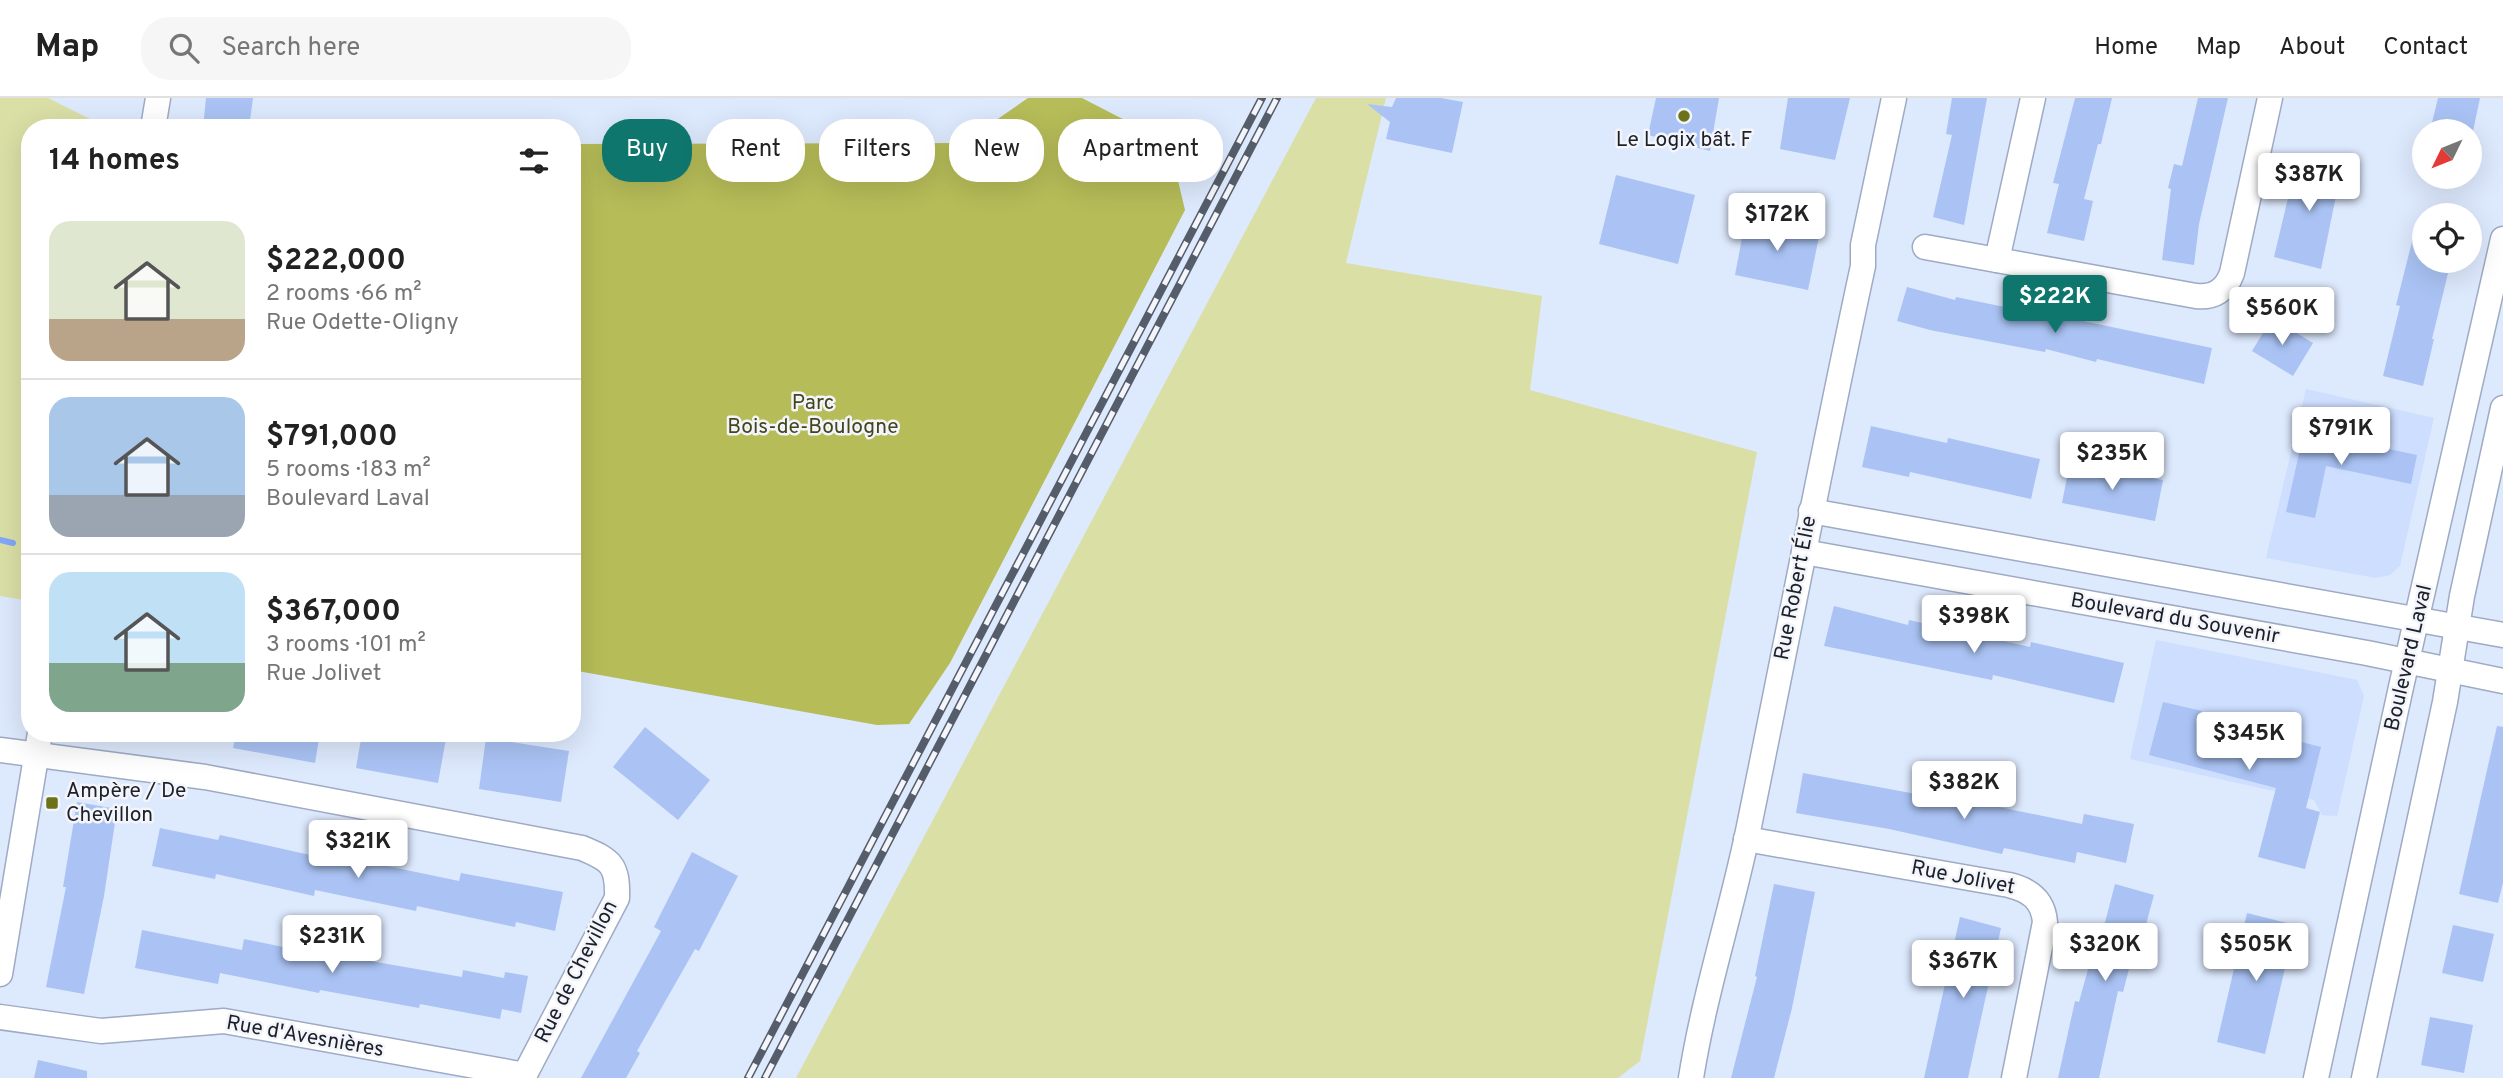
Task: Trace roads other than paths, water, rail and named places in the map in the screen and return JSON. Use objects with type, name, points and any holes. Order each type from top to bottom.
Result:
[{"type":"street","points":[[154,119],[158,98]]},
{"type":"street","name":"Rue Robert Élie","points":[[1691,1078],[1746,839],[1863,266],[1863,245],[1894,98]]},
{"type":"street","points":[[1997,260],[2033,98]]},
{"type":"street","points":[[1925,247],[2196,296],[2219,292],[2228,284],[2232,273],[2270,98]]},
{"type":"street","name":"Boulevard Laval","points":[[2316,1078],[2407,660],[2503,239]]},
{"type":"street","name":"Boulevard Laval","points":[[2364,1078],[2503,408]]},
{"type":"street","name":"Boulevard du Souvenir","points":[[1811,511],[2503,635]]},
{"type":"street","name":"Boulevard du Souvenir","points":[[1804,552],[2407,660],[2503,681]]},
{"type":"street","points":[[0,974],[37,745]]},
{"type":"street","name":"Rue de Chevillon","points":[[0,751],[37,745],[582,848],[606,858],[618,875],[617,898],[524,1077]]},
{"type":"street","name":"Rue Jolivet","points":[[1746,839],[2009,885],[2033,895],[2040,904],[2045,922],[2014,1078]]},
{"type":"street","name":"Rue d'Avesnières","points":[[0,1017],[101,1031],[224,1021],[524,1077]]},
{"type":"waterway","points":[[0,540],[13,543]]},
{"type":"railway","points":[[748,1078],[1262,98]]},
{"type":"railway","points":[[765,1078],[1277,98]]},
{"type":"place","name":"Le Logix bât. F","points":[[1684,116]]},
{"type":"place","name":"Ampère / De Chevillon","points":[[52,803]]},
{"type":"park label","name":"Parc Bois-de-Boulogne","points":[[813,415]]}]
